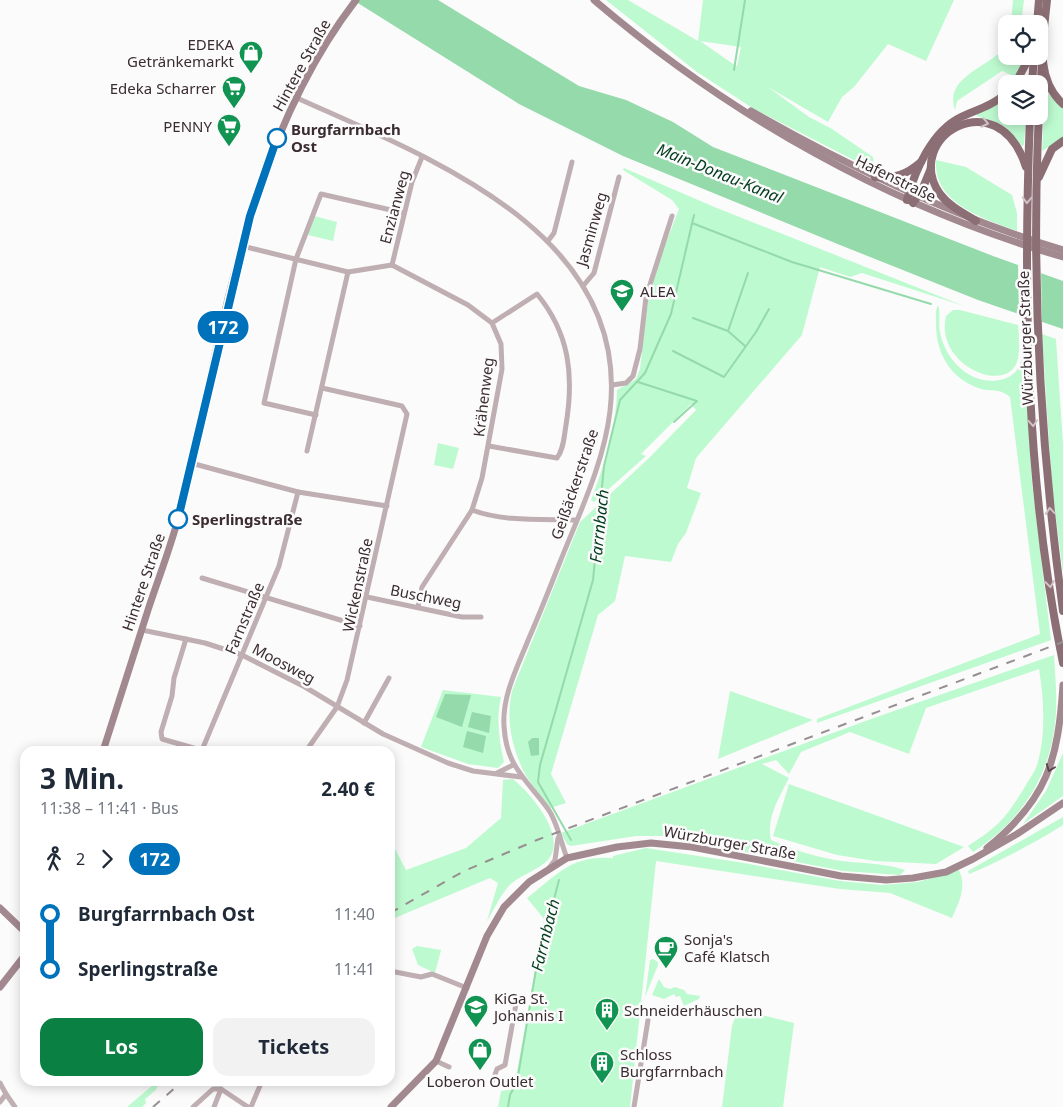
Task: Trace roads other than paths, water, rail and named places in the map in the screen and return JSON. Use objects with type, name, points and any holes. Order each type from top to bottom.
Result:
[{"type":"main road","points":[[1037,15],[1039,0]]},
{"type":"main road","name":"Würzburger Straße","points":[[1046,15],[1047,0]]},
{"type":"main road","name":"Würzburger Straße","points":[[1042,65],[1036,183],[1037,343],[1050,513],[1063,611]]},
{"type":"main road","points":[[1043,65],[1050,87],[1063,104]]},
{"type":"main road","points":[[912,198],[924,159],[938,136],[951,122],[998,97]]},
{"type":"main road","points":[[976,221],[955,209],[940,194],[936,186],[931,166],[932,156],[943,136],[958,125],[977,121],[1000,128],[1012,137],[1021,150],[1027,172]]},
{"type":"main road","name":"Würzburger Straße","points":[[1030,125],[1026,223],[1028,339],[1041,513],[1057,635],[1063,663]]},
{"type":"main road","points":[[1036,183],[1049,154],[1063,141]]},
{"type":"main road","points":[[875,177],[898,176],[911,170],[924,159]]},
{"type":"main road","points":[[912,198],[931,166]]},
{"type":"street","name":"Hintere Straße","points":[[105,746],[176,527],[242,246],[259,187],[277,138],[296,98],[343,17],[356,0]]},
{"type":"street","name":"Hafenstraße","points":[[594,0],[664,55],[728,100],[800,146],[972,227],[1063,258]]},
{"type":"street","name":"Geißäckerstraße","points":[[296,98],[365,127],[422,156],[492,196],[517,214],[548,241],[583,286],[602,326],[610,362],[612,385],[610,414],[604,440],[577,520],[507,694],[504,724],[513,765],[550,811],[567,858]]},
{"type":"street","name":"Hafenstraße","points":[[728,100],[912,198],[1063,250]]},
{"type":"street","name":"Enzianweg","points":[[392,265],[404,213],[422,156]]},
{"type":"street","points":[[548,241],[554,233],[572,162]]},
{"type":"street","name":"Jasminweg","points":[[583,286],[594,273],[619,177]]},
{"type":"street","points":[[316,416],[264,403],[296,259],[321,194],[404,213]]},
{"type":"street","points":[[612,385],[626,383],[633,376],[640,349],[646,297],[672,216]]},
{"type":"street","points":[[242,246],[348,272],[392,265],[468,305],[492,323],[537,294],[545,304],[559,330],[568,355],[571,378],[570,400],[561,451],[556,458],[489,446]]},
{"type":"street","points":[[307,451],[348,272]]},
{"type":"street","name":"Krähenweg","points":[[418,607],[422,587],[472,510],[489,446],[502,364],[501,344],[492,323]]},
{"type":"street","name":"Wickenstraße","points":[[309,746],[336,707],[347,680],[408,414],[402,406],[322,388]]},
{"type":"street","points":[[191,463],[298,492],[387,506]]},
{"type":"street","name":"Farnstraße","points":[[206,746],[266,598],[288,536],[298,492]]},
{"type":"street","points":[[472,510],[504,517],[577,520]]},
{"type":"street","points":[[202,578],[360,626]]},
{"type":"street","name":"Buschweg","points":[[367,597],[462,617],[481,617]]},
{"type":"street","name":"Moosweg","points":[[142,630],[186,639],[242,655],[282,674],[400,743],[448,763],[472,771],[521,777]]},
{"type":"street","points":[[186,639],[161,732],[162,739],[186,746]]},
{"type":"street","points":[[364,723],[389,678]]},
{"type":"street","points":[[974,859],[1002,836],[1029,808],[1038,795],[1054,758],[1058,740],[1063,685]]},
{"type":"street","points":[[497,773],[513,765]]},
{"type":"street","name":"Würzburger Straße","points":[[391,1107],[436,1061],[495,920],[516,894],[549,868],[567,858],[617,847],[651,843],[841,876],[886,880],[913,878],[946,872],[974,859],[1017,834],[1063,803]]},
{"type":"street","name":"Geißäckerstraße","points":[[549,868],[555,860],[559,835]]},
{"type":"street","points":[[0,908],[20,927]]},
{"type":"street","points":[[0,987],[20,961]]},
{"type":"street","points":[[395,972],[421,977],[432,974],[467,988]]},
{"type":"street","points":[[493,1080],[497,1069],[505,1065],[517,998]]},
{"type":"street","points":[[634,1107],[648,1020]]},
{"type":"street","points":[[436,1061],[449,1067]]},
{"type":"street","points":[[0,1082],[15,1107]]},
{"type":"street","points":[[193,1107],[213,1089],[219,1088],[250,1107],[260,1086]]},
{"type":"street","points":[[214,1107],[219,1088]]},
{"type":"street","points":[[0,1102],[6,1094]]},
{"type":"water","name":"Main-Donau-Kanal","points":[[353,0],[438,0],[579,86],[626,100],[673,122],[713,147],[993,256],[1063,281],[1063,329],[978,300],[623,156],[519,104]]},
{"type":"water","points":[[445,694],[471,695],[462,727],[436,717]]},
{"type":"water","points":[[472,712],[491,716],[489,733],[468,727]]},
{"type":"water","points":[[467,731],[486,736],[483,753],[463,747]]},
{"type":"water","points":[[532,738],[539,738],[539,755],[531,756],[528,742]]},
{"type":"waterway","name":"Farrnbach","points":[[734,70],[745,0]]},
{"type":"waterway","name":"Farrnbach","points":[[571,840],[538,782],[540,765],[593,580],[604,466],[620,400],[645,373],[671,314],[694,215]]},
{"type":"waterway","points":[[692,223],[792,262],[931,304]]},
{"type":"waterway","points":[[728,331],[748,273]]},
{"type":"waterway","points":[[673,351],[724,377],[756,332],[769,309]]},
{"type":"waterway","points":[[693,318],[728,331],[745,346]]},
{"type":"waterway","points":[[638,382],[697,401],[674,422]]},
{"type":"waterway","name":"Farrnbach","points":[[508,1107],[510,1095],[517,1082],[537,964],[559,880]]},
{"type":"railway","points":[[395,910],[464,871],[537,840],[1063,642]]},
{"type":"railway","points":[[153,1107],[177,1086]]},
{"type":"place","name":"EDEKA Getränkemarkt","points":[[251,74]]},
{"type":"place","name":"Edeka Scharrer","points":[[234,109]]},
{"type":"place","name":"Burgfarrnbach Ost","points":[[277,138]]},
{"type":"place","name":"PENNY","points":[[229,147]]},
{"type":"place","name":"ALEA","points":[[622,312]]},
{"type":"place","name":"Sperlingstraße","points":[[178,519]]},
{"type":"place","name":"Sonja's Café Klatsch","points":[[666,969]]},
{"type":"place","name":"KiGa St. Johannis I","points":[[476,1028]]},
{"type":"place","name":"Schneiderhäuschen","points":[[607,1031]]},
{"type":"place","name":"Loberon Outlet","points":[[480,1071]]},
{"type":"place","name":"Schloss Burgfarrnbach","points":[[602,1084]]}]
